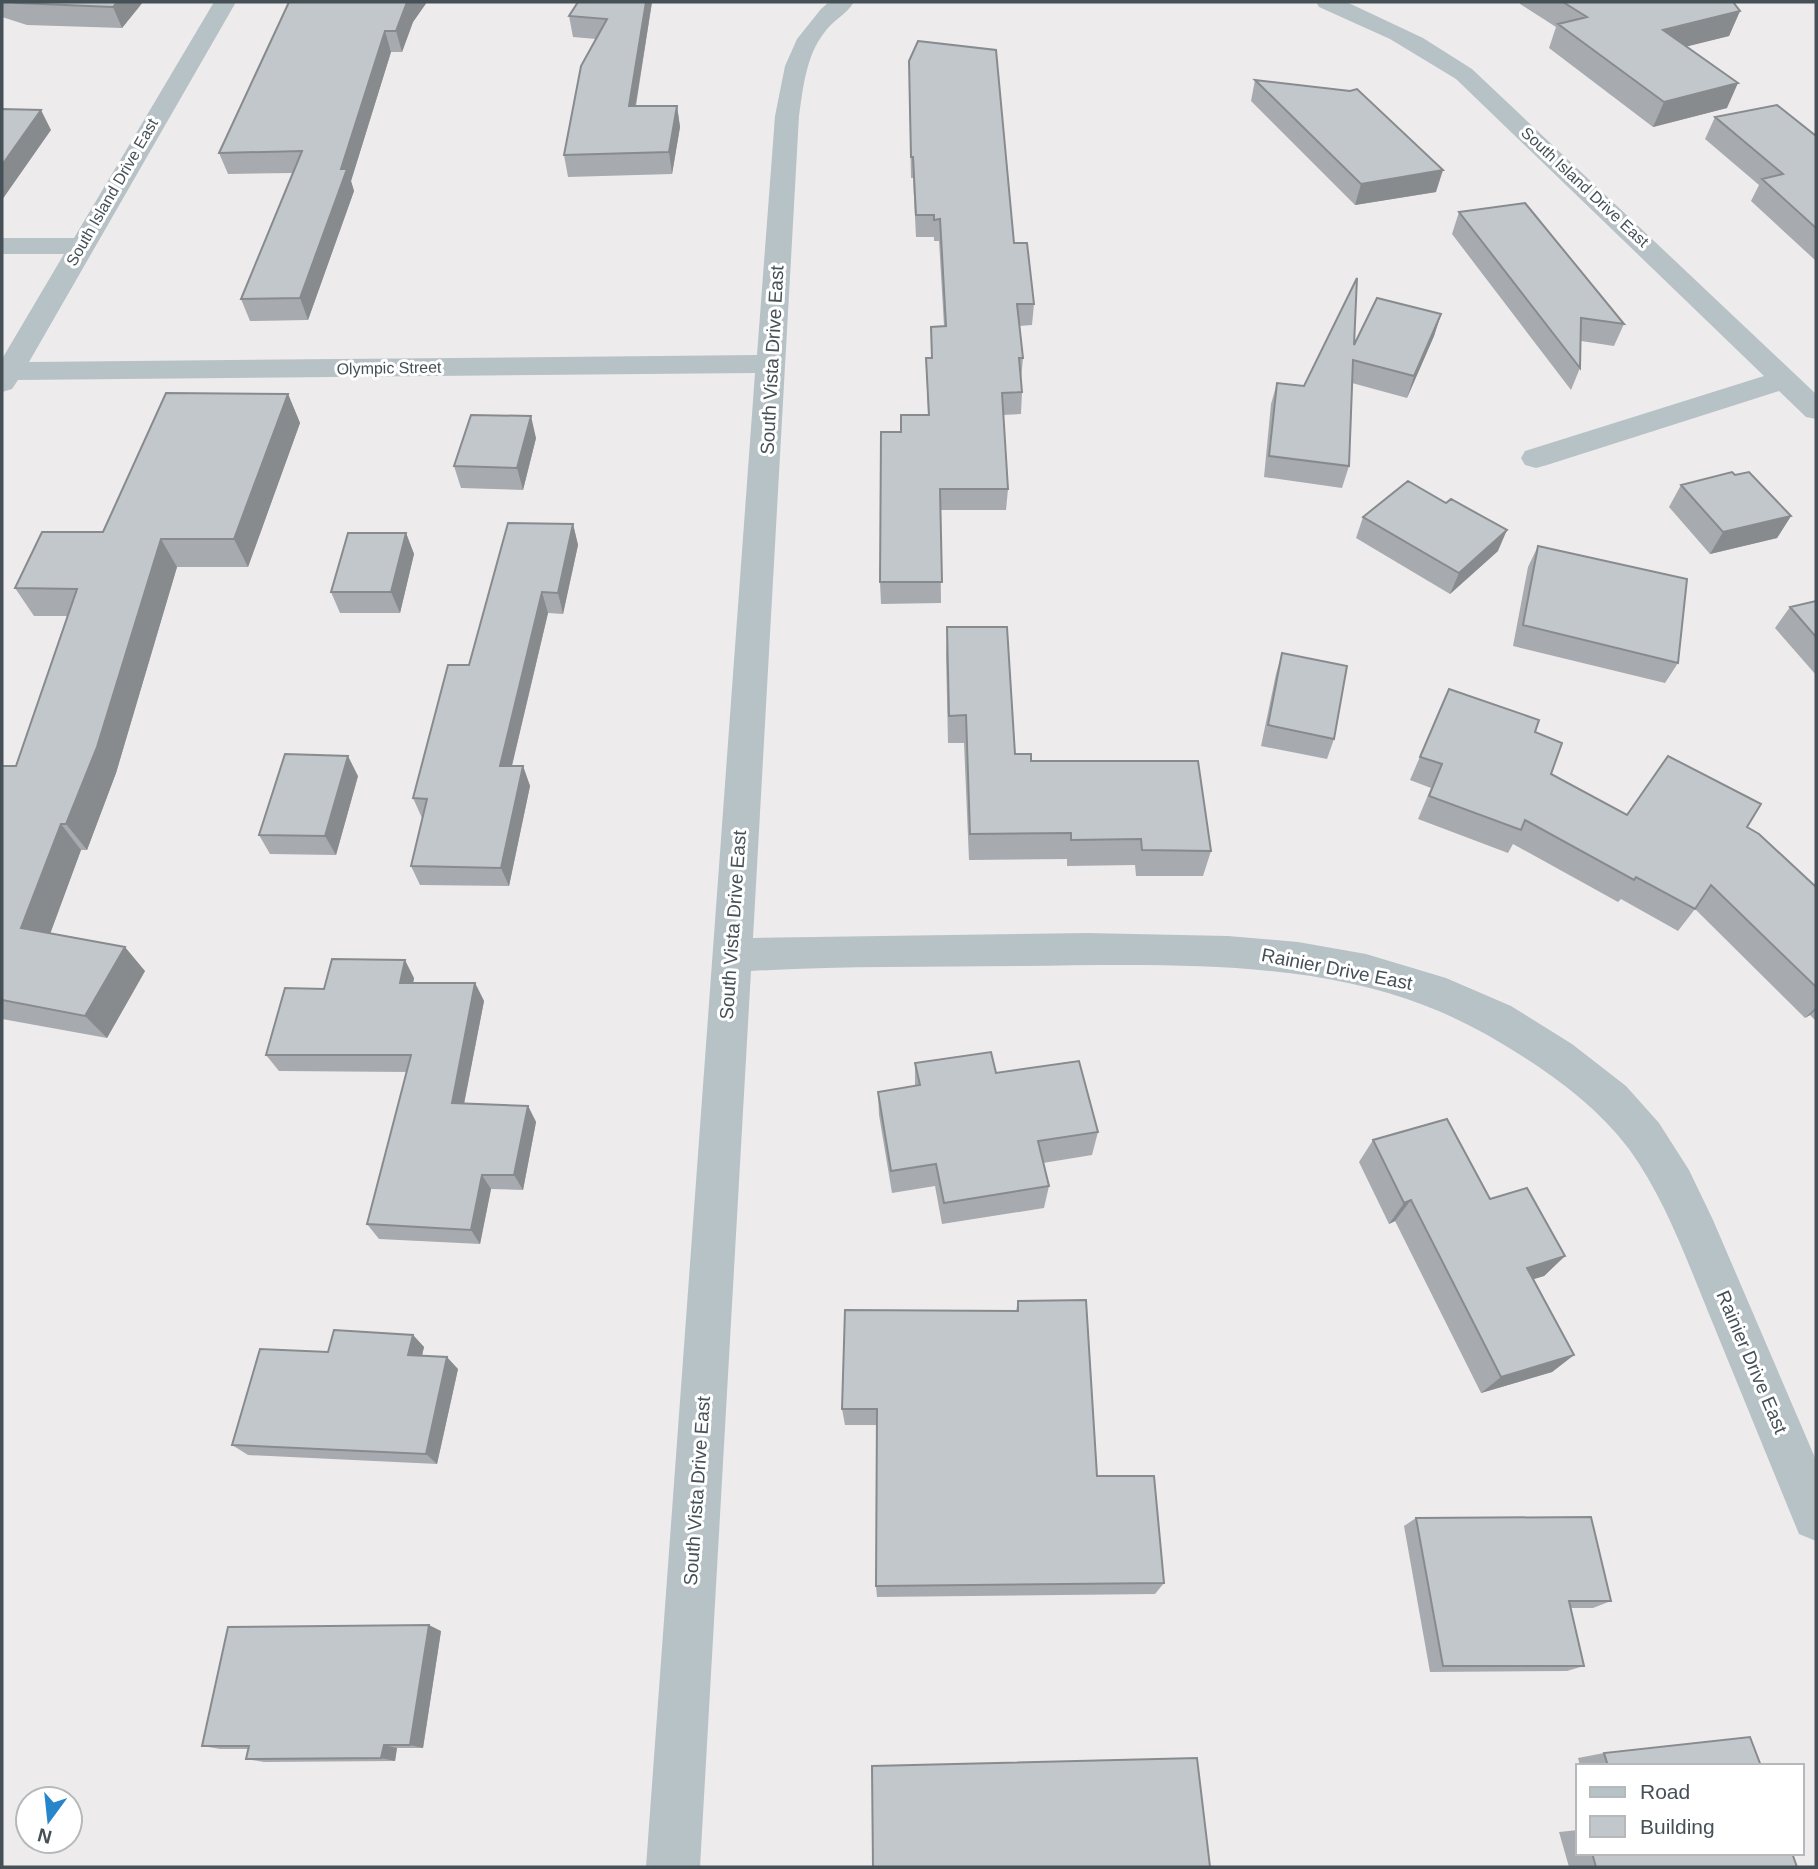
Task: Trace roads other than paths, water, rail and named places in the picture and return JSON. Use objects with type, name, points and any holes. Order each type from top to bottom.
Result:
[{"type":"street","name":"South Island Drive East","points":[[5,377],[225,2]]},
{"type":"street","name":"South Vista Drive East","points":[[673,1867],[730,956],[766,468],[770,364],[787,116],[793,71],[804,43],[820,21],[843,2]]},
{"type":"street","name":"South Island Drive East","points":[[1327,2],[1395,32],[1464,74],[1816,410]]},
{"type":"street","points":[[2,246],[81,246]]},
{"type":"street","name":"Olympic Street","points":[[5,377],[770,364]]},
{"type":"street","points":[[1536,458],[1785,379]]},
{"type":"street","name":"Rainier Drive East","points":[[730,956],[810,952],[1244,951],[1343,966],[1410,982],[1472,1006],[1530,1036],[1581,1074],[1626,1114],[1660,1160],[1692,1220],[1816,1517]]}]
